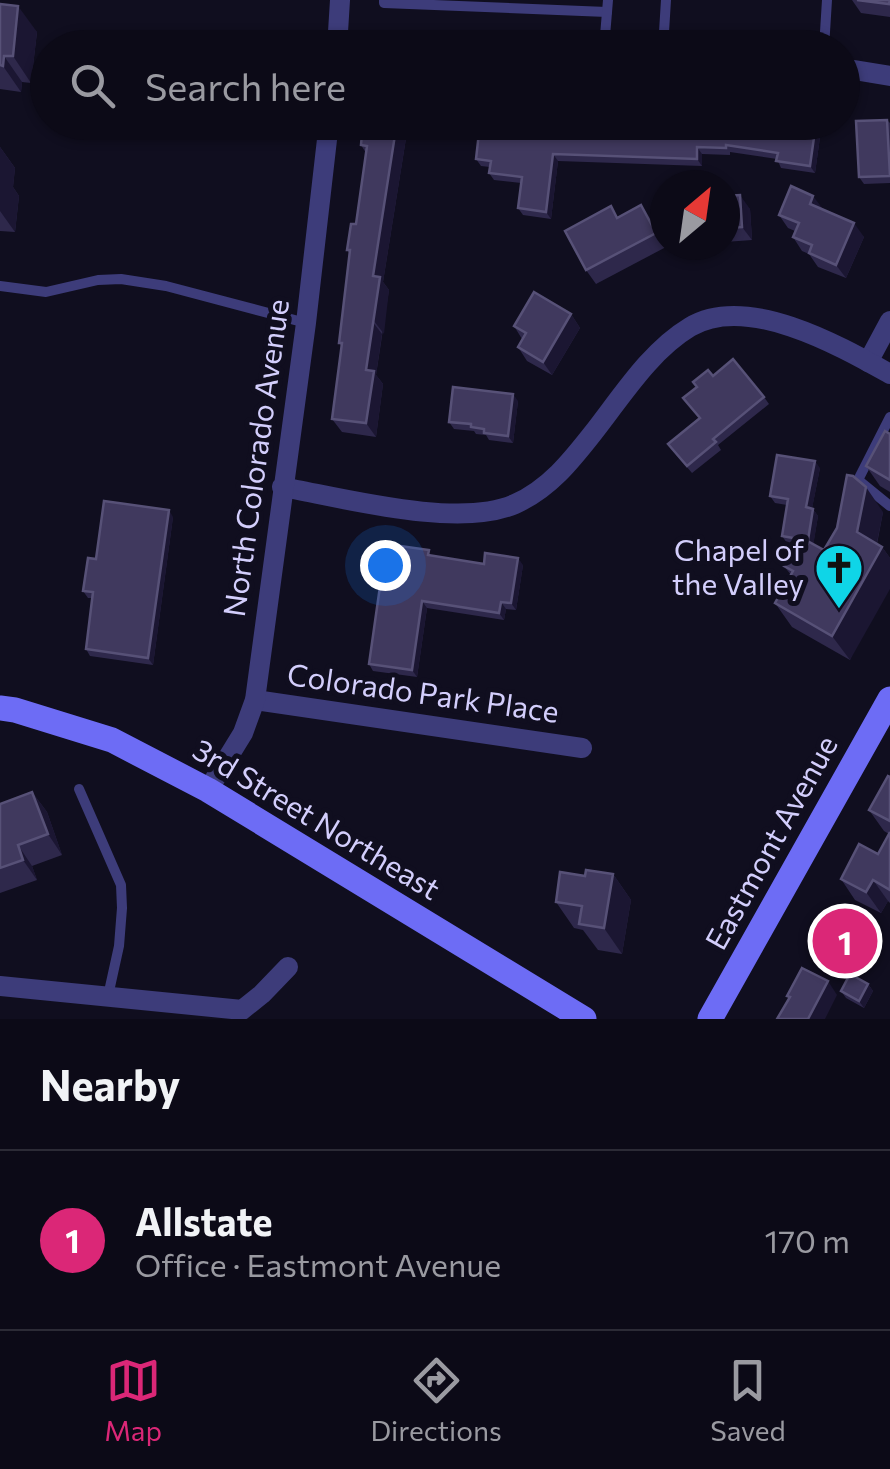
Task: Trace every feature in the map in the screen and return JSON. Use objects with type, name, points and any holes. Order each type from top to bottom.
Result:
[{"type":"main road","name":"Eastmont Avenue","points":[[710,1019],[890,699]]},
{"type":"main road","name":"3rd Street Northeast","points":[[0,708],[112,740],[208,790],[584,1019]]},
{"type":"street","points":[[338,30],[340,0]]},
{"type":"street","points":[[860,71],[890,76]]},
{"type":"street","name":"North Colorado Avenue","points":[[208,790],[243,733],[255,700],[327,140]]},
{"type":"street","points":[[282,487],[411,510],[458,514],[494,511],[516,504],[544,488],[564,470],[664,348],[692,325],[717,318],[742,316],[776,321],[890,374]]},
{"type":"street","points":[[868,362],[890,321]]},
{"type":"street","name":"Colorado Park Place","points":[[255,700],[582,748]]},
{"type":"street","points":[[0,986],[242,1010],[288,966]]},
{"type":"lane","points":[[384,0],[607,6]]},
{"type":"lane","points":[[664,30],[666,0]]},
{"type":"lane","points":[[825,30],[827,0]]},
{"type":"lane","points":[[0,286],[46,292],[121,279],[166,286],[306,323]]},
{"type":"lane","points":[[850,509],[858,480],[890,417]]},
{"type":"lane","points":[[858,480],[890,506]]},
{"type":"lane","points":[[79,789],[121,885],[120,946],[108,996]]},
{"type":"building","points":[[857,0],[890,0],[889,4]]},
{"type":"building","points":[[0,4],[18,6],[13,56],[4,56],[3,66],[0,65]]},
{"type":"building","points":[[887,120],[890,176],[859,177],[860,121]]},
{"type":"building","points":[[361,140],[394,140],[373,276],[380,277],[366,370],[374,371],[366,423],[332,419],[342,343],[347,250],[351,224],[356,224],[367,146],[361,145]]},
{"type":"building","points":[[478,140],[814,140],[810,166],[776,161],[778,153],[726,145],[697,147],[697,159],[553,154],[546,212],[518,208],[522,177],[489,173],[491,161],[476,159]]},
{"type":"building","points":[[791,186],[813,196],[810,204],[854,223],[836,265],[809,253],[812,245],[793,237],[799,223],[779,215]]},
{"type":"building","points":[[641,205],[650,222],[650,236],[586,270],[565,231],[611,206],[617,218]]},
{"type":"building","points":[[534,292],[571,314],[543,362],[518,347],[526,333],[514,326]]},
{"type":"building","points":[[733,359],[764,397],[687,466],[668,444],[700,418],[683,398],[697,387],[693,382],[708,370],[713,376]]},
{"type":"building","points":[[453,387],[513,394],[508,436],[484,433],[484,429],[471,424],[449,422]]},
{"type":"building","points":[[885,431],[890,434],[890,480],[866,466]]},
{"type":"building","points":[[777,455],[815,461],[806,507],[813,509],[808,540],[782,536],[788,499],[770,496]]},
{"type":"building","points":[[847,475],[866,487],[857,532],[882,547],[832,636],[775,603],[793,571],[784,566],[800,537],[824,550],[837,528]]},
{"type":"building","points":[[104,501],[169,510],[148,658],[86,649],[93,592],[83,591],[88,558],[96,559]]},
{"type":"building","points":[[386,544],[484,564],[485,553],[518,558],[511,603],[501,602],[499,613],[422,601],[412,670],[369,664]]},
{"type":"building","points":[[890,777],[890,821],[869,810]]},
{"type":"building","points":[[32,792],[48,834],[18,845],[23,860],[0,868],[0,804]]},
{"type":"building","points":[[890,832],[890,890],[873,880],[866,892],[841,879],[859,844],[878,854]]},
{"type":"building","points":[[586,870],[613,874],[604,928],[579,924],[582,906],[556,902],[560,872],[585,876]]},
{"type":"building","points":[[802,968],[828,981],[808,1019],[777,1019],[790,997],[787,996]]},
{"type":"building","points":[[850,974],[868,984],[859,1001],[841,991]]},
{"type":"place","name":"Chapel of the Valley","points":[[839,610]]},
{"type":"place","name":"Allstate","points":[[845,941]]}]
